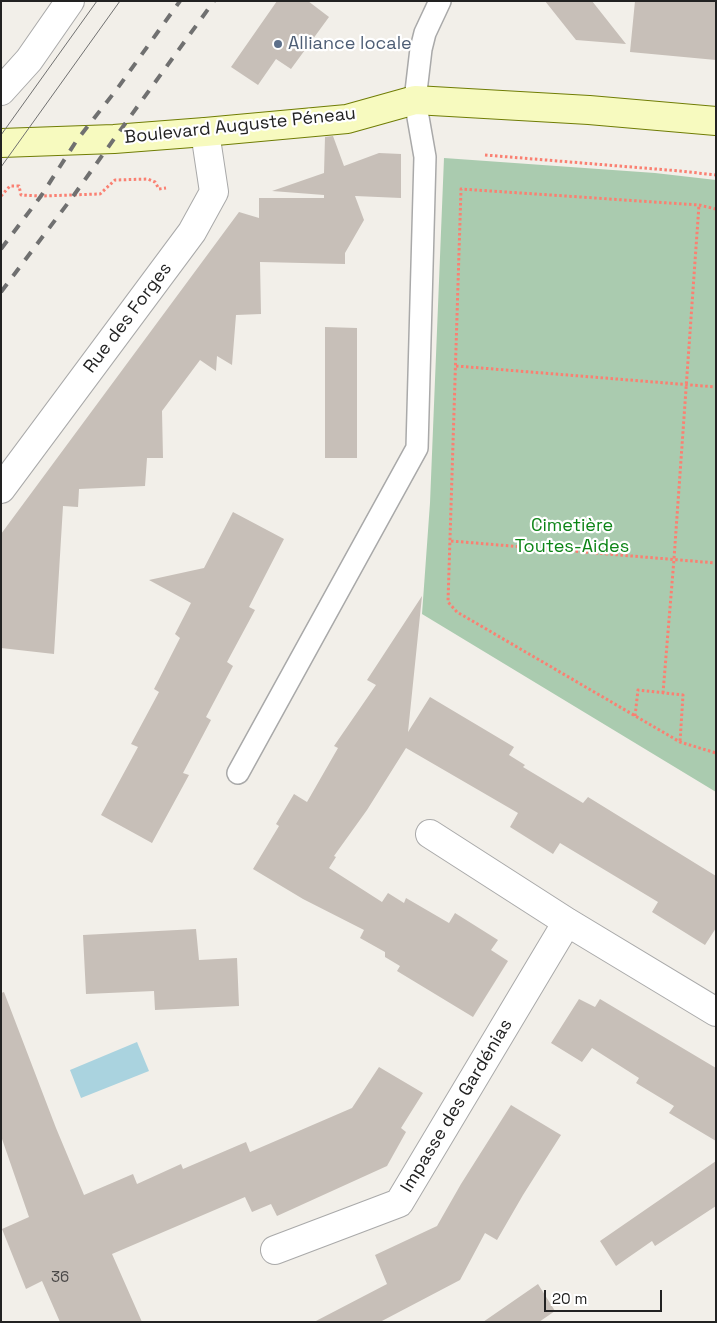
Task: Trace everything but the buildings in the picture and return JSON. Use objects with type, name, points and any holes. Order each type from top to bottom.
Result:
[{"type":"street","points":[[1,90],[29,60],[70,1]]},
{"type":"street","name":"Boulevard Auguste Péneau","points":[[1,143],[114,139],[347,119],[415,100],[589,110],[716,121]]},
{"type":"street","name":"Rue des Forges","points":[[1,488],[192,232],[214,192],[204,132]]},
{"type":"street","points":[[430,834],[567,922],[716,1012]]},
{"type":"street","name":"Impasse des Gardénias","points":[[275,1250],[399,1203],[567,922]]},
{"type":"lane","points":[[238,773],[417,448],[425,157],[415,100],[421,49],[425,33],[440,1]]},
{"type":"path","points":[[485,155],[716,175]]},
{"type":"path","points":[[1,196],[10,186],[19,186],[21,195],[100,194],[115,180],[148,179],[155,182],[158,189],[166,188]]},
{"type":"path","points":[[716,208],[699,205],[461,189],[448,602],[457,612],[680,742],[716,753]]},
{"type":"path","points":[[663,693],[699,205]]},
{"type":"path","points":[[456,366],[716,387]]},
{"type":"path","points":[[451,540],[716,563]]},
{"type":"path","points":[[635,716],[638,690],[683,695],[680,742]]},
{"type":"green space","name":"Cimetière Toutes-Aides","points":[[444,158],[655,173],[716,180],[716,792],[422,614],[430,503]]},
{"type":"water","points":[[137,1042],[149,1071],[81,1098],[70,1070]]},
{"type":"tram line","points":[[1,135],[97,1]]},
{"type":"tram line","points":[[1,167],[120,1]]},
{"type":"railway","points":[[1,249],[41,196],[77,140],[117,89],[180,1]]},
{"type":"railway","points":[[1,292],[74,195],[214,1]]},
{"type":"place","name":"Alliance locale","points":[[278,44]]}]
